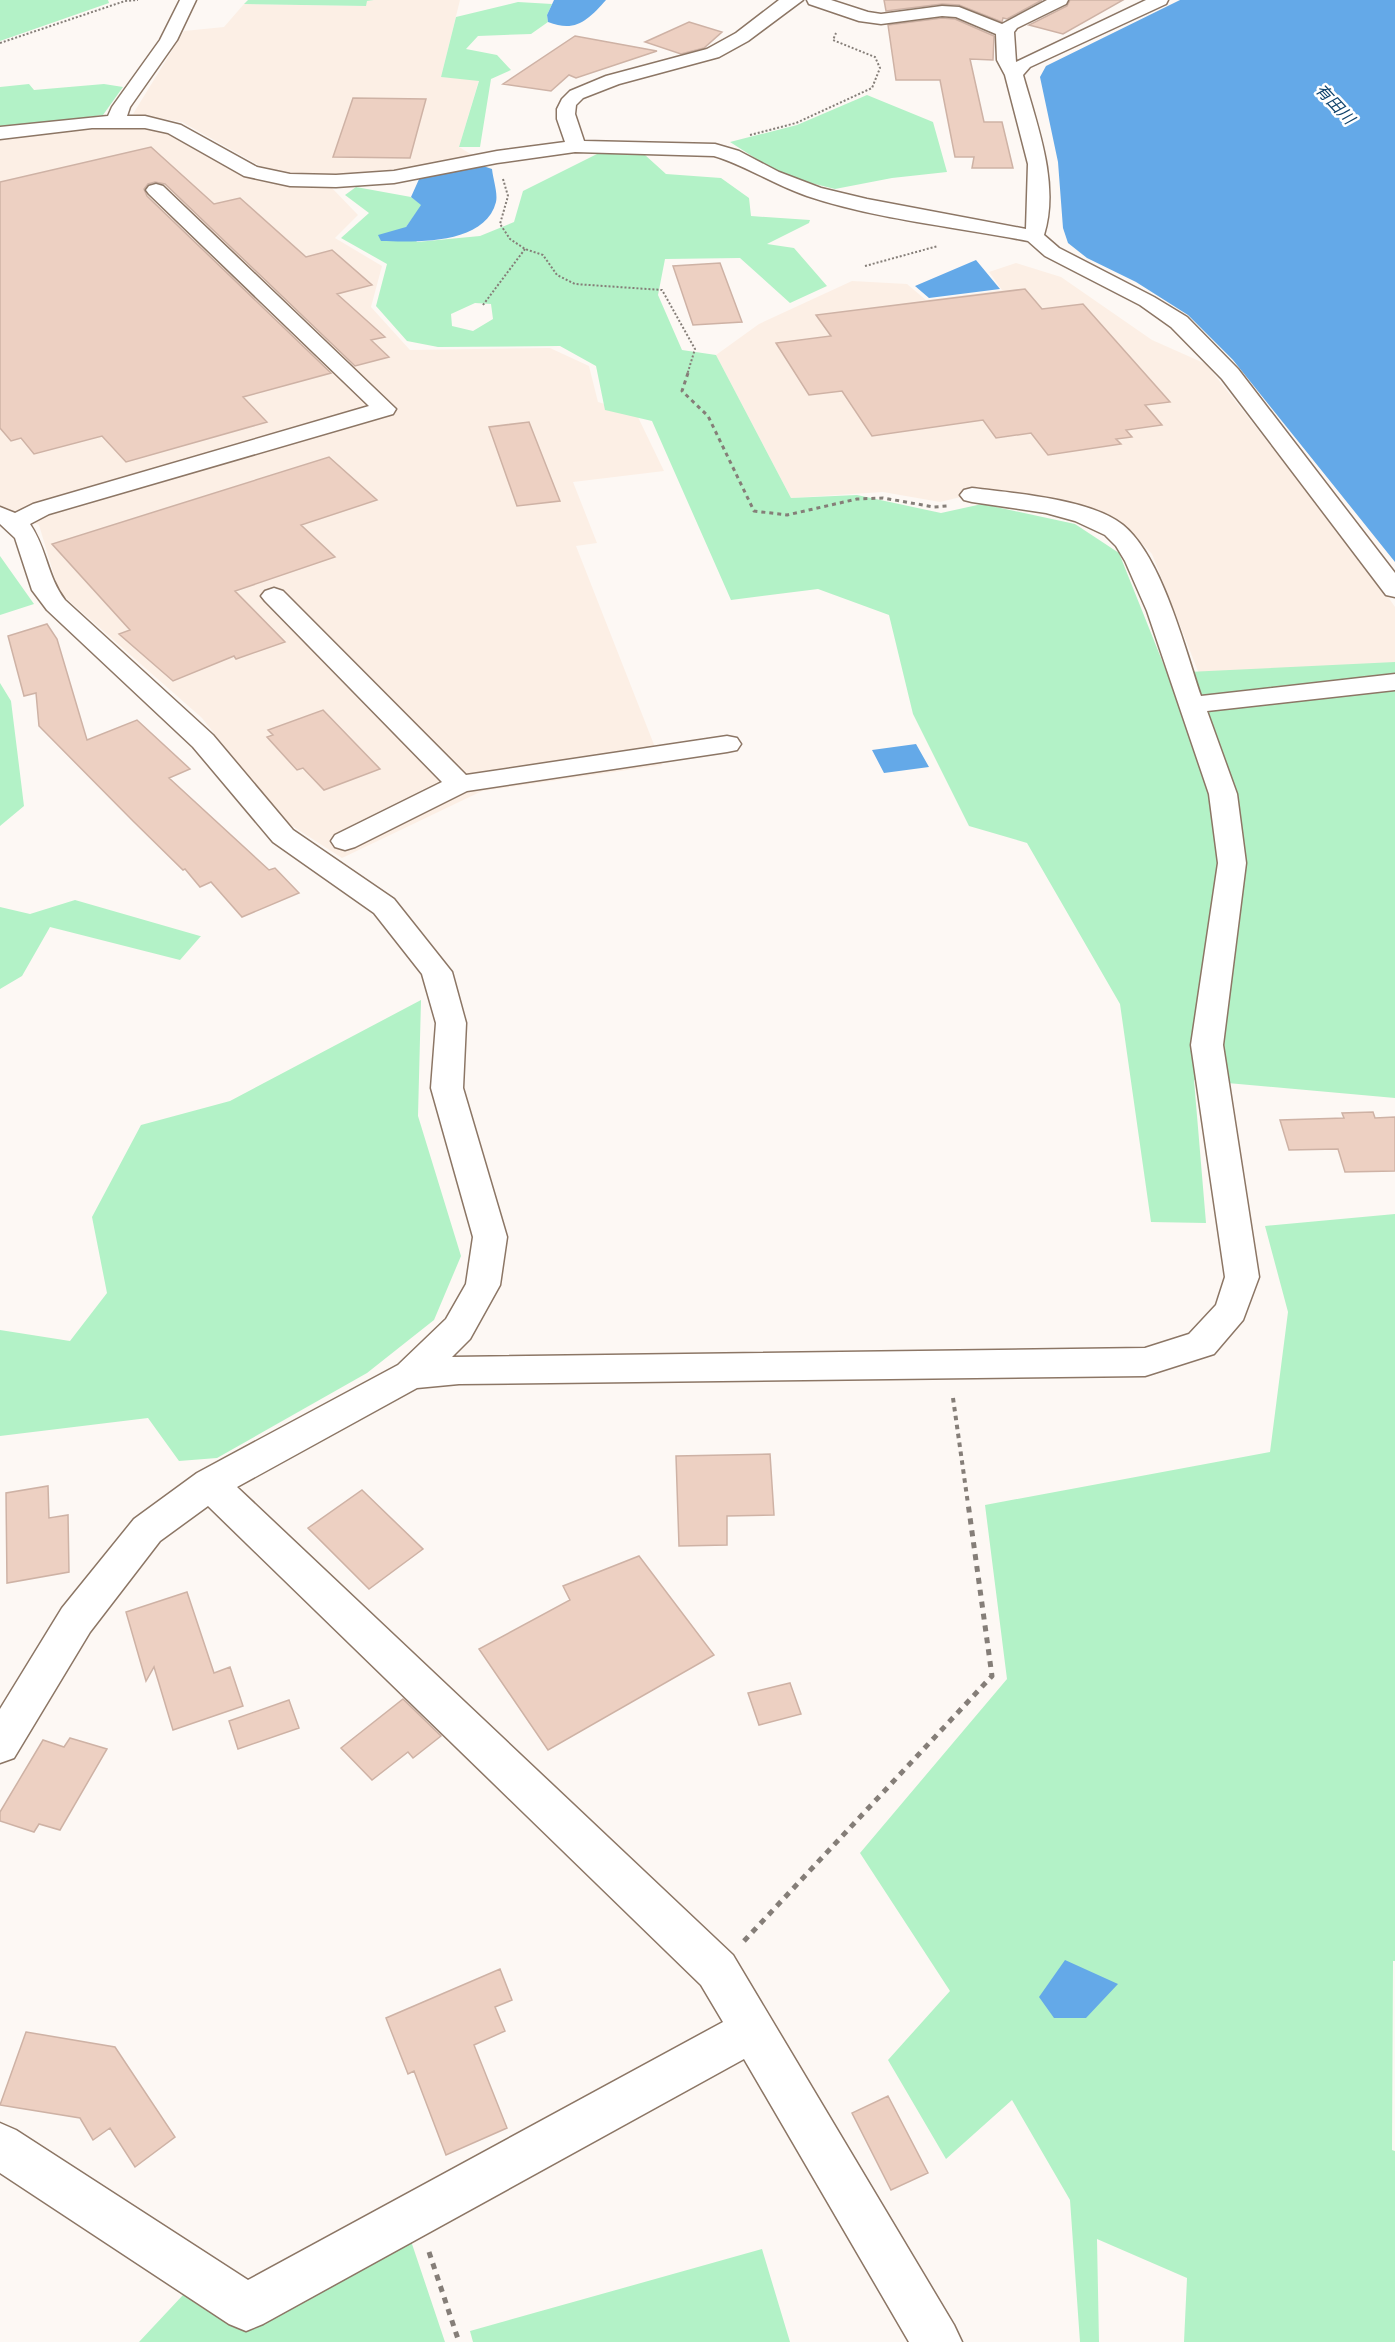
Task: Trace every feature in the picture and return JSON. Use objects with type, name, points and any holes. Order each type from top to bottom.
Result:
[{"type":"street","points":[[116,121],[121,107],[168,40],[188,0]]},
{"type":"street","points":[[575,146],[576,136],[566,121],[565,110],[569,100],[583,91],[630,75],[712,54],[727,47],[785,4],[795,0]]},
{"type":"street","points":[[815,0],[865,17],[897,19],[951,11],[959,12],[1005,31]]},
{"type":"street","points":[[1034,236],[1038,223],[1038,164],[1014,75],[1006,60],[1005,31],[1011,24],[1060,0]]},
{"type":"street","points":[[1014,75],[1024,63],[1160,0]]},
{"type":"street","points":[[0,133],[116,121],[145,122],[174,129],[251,172],[290,180],[336,181],[394,177],[497,157],[575,146],[692,148],[732,155],[772,176],[814,192],[867,205],[1034,236],[1052,252],[1147,302],[1179,322],[1230,374],[1395,590]]},
{"type":"street","points":[[0,1745],[76,1620],[147,1530],[210,1484],[411,1375],[458,1329],[483,1285],[490,1237],[447,1088],[451,1023],[437,972],[384,906],[284,836],[203,741],[56,605],[44,590],[31,542],[8,518],[385,409],[156,190]]},
{"type":"street","points":[[411,1375],[459,1371],[1145,1362],[1201,1344],[1231,1311],[1242,1277],[1207,1045],[1232,863],[1223,794],[1149,586],[1130,547],[1113,530],[1086,518],[1040,504],[972,495]]},
{"type":"street","points":[[274,596],[460,784]]},
{"type":"street","points":[[1191,705],[1395,682]]},
{"type":"street","points":[[345,841],[460,784],[727,744]]},
{"type":"street","points":[[210,1484],[717,1970],[937,2342]]},
{"type":"street","points":[[0,2146],[246,2307],[752,2030]]},
{"type":"path","points":[[0,43],[125,1],[138,0]]},
{"type":"path","points":[[692,148],[700,144],[728,140],[796,123],[872,88],[880,68],[875,57],[833,40],[837,31],[865,17]]},
{"type":"path","points":[[497,157],[508,196],[500,224],[510,239],[525,249],[543,255],[557,275],[575,284],[662,290],[695,349],[682,391],[708,416],[754,511],[787,515],[857,499],[883,498],[934,507],[957,505],[972,495]]},
{"type":"path","points":[[483,305],[525,249]]},
{"type":"path","points":[[717,1970],[992,1676],[948,1365]]},
{"type":"path","points":[[417,2214],[459,2342]]},
{"type":"shaded area","points":[[460,0],[441,77],[479,80],[459,147],[474,156],[388,172],[324,175],[288,173],[260,166],[182,122],[133,114],[184,31],[224,27],[244,4],[365,6],[367,1]]},
{"type":"shaded area","points":[[104,125],[143,126],[168,133],[246,177],[285,184],[331,187],[358,215],[335,238],[382,266],[371,307],[410,350],[550,348],[589,366],[598,402],[636,413],[664,471],[573,482],[597,543],[576,546],[662,765],[482,791],[342,858],[283,820],[202,718],[59,592],[39,525],[0,506],[0,137]]},
{"type":"shaded area","points":[[1016,263],[1061,277],[1152,340],[1206,364],[1375,578],[1395,607],[1395,666],[1205,689],[1152,554],[1119,520],[990,490],[940,502],[883,492],[791,498],[716,355],[759,324],[852,281],[907,284],[926,300],[1002,290],[989,272]]},
{"type":"green space","points":[[0,0],[108,0],[109,3],[0,41]]},
{"type":"green space","points":[[248,0],[374,0],[367,1],[366,6],[244,4]]},
{"type":"green space","points":[[518,2],[552,4],[547,15],[548,22],[531,34],[478,36],[466,49],[497,55],[511,70],[491,79],[480,147],[459,147],[479,81],[441,77],[456,17]]},
{"type":"green space","points":[[29,84],[34,90],[104,84],[123,87],[103,115],[0,128],[0,87]]},
{"type":"green space","points":[[867,95],[933,122],[947,172],[892,178],[835,189],[783,176],[730,142],[797,125]]},
{"type":"green space","points":[[601,152],[645,155],[666,174],[721,178],[749,198],[751,216],[810,220],[809,223],[767,244],[794,248],[827,286],[790,303],[740,258],[665,259],[658,295],[682,350],[716,355],[791,498],[857,495],[941,513],[982,504],[1075,524],[1119,553],[1167,673],[1395,662],[1395,1098],[1194,1080],[1206,1223],[1151,1222],[1120,1004],[1027,843],[969,826],[913,714],[889,615],[818,589],[731,600],[652,421],[605,410],[596,366],[560,346],[438,347],[407,341],[376,306],[387,264],[341,238],[369,213],[345,195],[356,187],[411,197],[422,205],[406,227],[417,242],[480,236],[514,222],[523,191]],"holes":[[[475,303],[491,304],[493,319],[473,331],[452,326],[451,314]]]},
{"type":"green space","points":[[0,556],[34,604],[0,615]]},
{"type":"green space","points":[[0,683],[11,701],[24,806],[0,826]]},
{"type":"green space","points":[[75,900],[201,936],[180,960],[50,927],[22,976],[0,989],[0,907],[30,914]]},
{"type":"green space","points":[[421,1000],[418,1116],[461,1256],[434,1320],[367,1373],[217,1458],[179,1461],[148,1418],[0,1436],[0,1330],[70,1341],[107,1293],[92,1217],[141,1125],[230,1101]]},
{"type":"green space","points":[[1395,1214],[1395,1961],[1393,1961],[1392,2150],[1395,2151],[1395,2342],[1184,2342],[1187,2278],[1097,2239],[1099,2342],[1080,2342],[1070,2200],[1012,2100],[946,2159],[888,2060],[950,1991],[860,1853],[1007,1679],[985,1505],[1270,1452],[1288,1312],[1265,1226]]},
{"type":"green space","points":[[411,2241],[445,2342],[139,2342],[183,2295],[246,2327]]},
{"type":"green space","points":[[762,2249],[790,2342],[473,2342],[470,2331]]},
{"type":"water","points":[[554,0],[606,0],[581,23],[566,26],[548,22],[547,15]]},
{"type":"water","name":"有田川","points":[[1180,0],[1395,0],[1395,562],[1233,360],[1188,315],[1136,282],[1087,258],[1068,243],[1063,228],[1058,162],[1040,77],[1046,66]]},
{"type":"water","points":[[483,166],[492,169],[496,202],[489,216],[478,226],[464,234],[448,238],[381,241],[378,235],[406,227],[421,205],[411,197],[420,177]]},
{"type":"water","points":[[976,260],[1000,289],[929,298],[915,286]]},
{"type":"water","points":[[916,744],[929,767],[884,773],[872,750]]},
{"type":"water","points":[[1065,1960],[1118,1984],[1086,2018],[1054,2018],[1039,1997]]},
{"type":"building","points":[[884,0],[1042,0],[1007,19],[1003,18],[1002,22],[959,5],[942,4],[886,11]]},
{"type":"building","points":[[1070,0],[1123,0],[1063,34],[1029,25],[1067,6]]},
{"type":"building","points":[[942,18],[955,19],[994,36],[993,60],[970,59],[984,122],[1002,122],[1013,168],[972,168],[974,157],[955,157],[940,80],[896,80],[888,25]]},
{"type":"building","points":[[689,22],[722,32],[704,48],[681,54],[645,42]]},
{"type":"building","points":[[575,36],[657,51],[576,78],[569,75],[551,91],[503,84]]},
{"type":"building","points":[[353,98],[426,99],[410,158],[333,157]]},
{"type":"building","points":[[151,147],[214,204],[240,198],[306,257],[332,250],[372,285],[337,294],[385,337],[371,340],[389,357],[355,366],[165,184],[155,182],[148,184],[144,189],[147,196],[331,373],[243,397],[267,422],[126,462],[102,436],[34,454],[21,438],[11,441],[0,428],[0,182]]},
{"type":"building","points":[[720,263],[742,322],[693,325],[673,266]]},
{"type":"building","points":[[1025,289],[1042,309],[1083,304],[1170,402],[1145,405],[1162,425],[1126,430],[1132,437],[1116,439],[1121,444],[1048,455],[1031,433],[996,438],[983,420],[872,436],[842,391],[809,395],[776,343],[831,336],[816,315]]},
{"type":"building","points":[[529,422],[560,501],[517,506],[489,427]]},
{"type":"building","points":[[329,457],[377,500],[301,525],[335,557],[235,591],[285,642],[236,659],[234,656],[173,681],[119,634],[130,630],[52,544]]},
{"type":"building","points":[[47,624],[57,639],[87,740],[137,720],[190,769],[169,778],[269,870],[275,868],[299,893],[242,917],[211,882],[200,887],[185,869],[183,870],[39,726],[36,693],[24,696],[8,636]]},
{"type":"building","points":[[323,710],[380,769],[324,790],[303,768],[297,770],[267,737],[273,735],[268,730]]},
{"type":"building","points":[[1373,1112],[1375,1118],[1395,1117],[1395,1171],[1345,1172],[1338,1149],[1289,1150],[1280,1120],[1344,1118],[1342,1113]]},
{"type":"building","points":[[770,1454],[774,1515],[727,1516],[727,1545],[679,1546],[676,1456]]},
{"type":"building","points":[[48,1486],[49,1518],[68,1515],[69,1572],[7,1583],[6,1493]]},
{"type":"building","points":[[362,1490],[423,1549],[369,1589],[308,1528]]},
{"type":"building","points":[[639,1556],[714,1655],[548,1750],[479,1649],[570,1600],[563,1586]]},
{"type":"building","points":[[187,1592],[214,1673],[230,1667],[243,1706],[173,1730],[154,1667],[146,1681],[126,1612]]},
{"type":"building","points":[[790,1683],[801,1714],[759,1725],[748,1693]]},
{"type":"building","points":[[403,1699],[441,1736],[413,1758],[408,1752],[372,1780],[341,1748]]},
{"type":"building","points":[[289,1700],[299,1728],[238,1749],[229,1721]]},
{"type":"building","points":[[70,1738],[107,1749],[60,1830],[39,1824],[34,1832],[0,1821],[0,1812],[43,1740],[64,1747]]},
{"type":"building","points":[[500,1969],[512,2000],[495,2007],[505,2031],[474,2045],[507,2128],[446,2155],[414,2071],[408,2074],[386,2018]]},
{"type":"building","points":[[26,2032],[115,2047],[175,2137],[135,2167],[110,2128],[93,2140],[80,2118],[0,2105]]},
{"type":"building","points":[[888,2096],[928,2173],[891,2190],[852,2113]]}]
